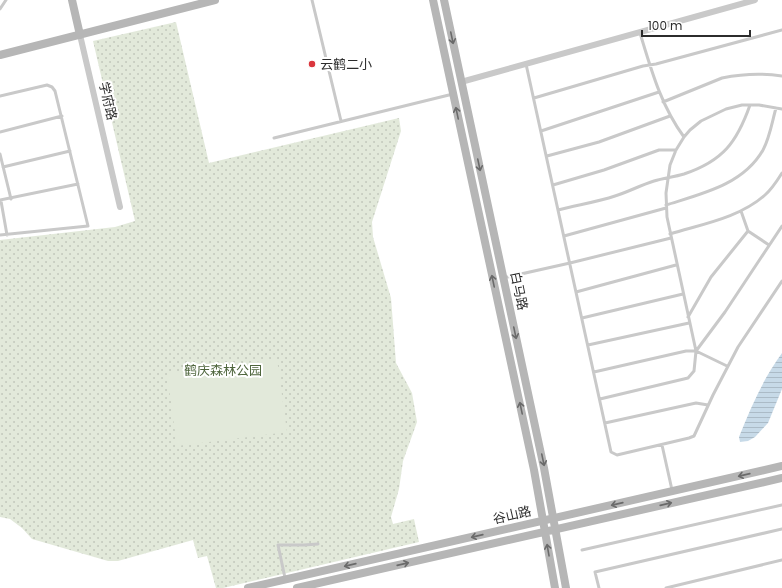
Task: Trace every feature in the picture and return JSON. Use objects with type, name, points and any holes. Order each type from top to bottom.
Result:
[{"type":"street","name":"学府路","points":[[72,0],[120,207]]},
{"type":"street","points":[[0,55],[215,0]]},
{"type":"street","name":"白马路","points":[[433,0],[534,470],[555,588]]},
{"type":"street","name":"白马路","points":[[444,0],[544,468],[566,588]]},
{"type":"street","points":[[461,82],[755,0]]},
{"type":"street","name":"谷山路","points":[[248,588],[782,466]]},
{"type":"street","name":"谷山路","points":[[297,588],[782,478]]},
{"type":"lane","points":[[0,9],[6,0]]},
{"type":"lane","points":[[312,0],[341,121]]},
{"type":"lane","points":[[534,98],[782,30]]},
{"type":"lane","points":[[640,32],[663,102],[670,116],[684,137]]},
{"type":"lane","points":[[526,64],[611,452],[617,455],[694,436],[727,366],[748,330],[782,280]]},
{"type":"lane","points":[[663,102],[722,78],[731,76],[760,74],[782,76]]},
{"type":"lane","points":[[0,96],[47,84],[55,91],[88,226],[0,235]]},
{"type":"lane","points":[[541,131],[659,92]]},
{"type":"lane","points":[[274,138],[453,94]]},
{"type":"lane","points":[[558,210],[614,197],[656,180],[667,179],[708,164],[722,154],[738,134],[750,105]]},
{"type":"lane","points":[[600,399],[688,378],[694,371],[696,351],[670,236],[666,206],[667,179],[670,165],[676,150],[684,137],[695,125],[733,107],[750,105],[782,109]]},
{"type":"lane","points":[[564,236],[666,206],[717,188],[741,174],[755,161],[763,150],[776,108]]},
{"type":"lane","points":[[0,132],[62,116]]},
{"type":"lane","points":[[547,156],[599,142],[670,116]]},
{"type":"lane","points":[[553,185],[604,170],[659,150],[676,150]]},
{"type":"lane","points":[[3,167],[70,151]]},
{"type":"lane","points":[[0,154],[11,199]]},
{"type":"lane","points":[[503,278],[570,263],[670,236],[741,211],[766,195],[776,184],[782,173]]},
{"type":"lane","points":[[7,235],[1,201],[78,184]]},
{"type":"lane","points":[[741,211],[748,230],[769,245]]},
{"type":"lane","points":[[696,351],[725,312],[781,228]]},
{"type":"lane","points":[[688,317],[710,277],[748,230]]},
{"type":"lane","points":[[576,292],[676,265]]},
{"type":"lane","points":[[582,318],[683,294]]},
{"type":"lane","points":[[588,345],[689,322]]},
{"type":"lane","points":[[594,372],[686,351],[696,351],[727,366]]},
{"type":"lane","points":[[605,423],[696,403],[708,404]]},
{"type":"lane","points":[[662,445],[672,491]]},
{"type":"lane","points":[[582,550],[782,505]]},
{"type":"lane","points":[[599,588],[596,572],[782,529]]},
{"type":"lane","points":[[285,580],[278,545],[318,544]]},
{"type":"lane","points":[[666,588],[782,560]]},
{"type":"green space","name":"鹤庆森林公园","points":[[176,22],[209,163],[399,118],[401,131],[372,222],[373,237],[391,298],[396,363],[412,393],[417,422],[403,461],[399,489],[391,517],[393,524],[414,519],[419,542],[223,588],[216,588],[207,556],[198,558],[193,540],[118,561],[108,561],[32,539],[22,528],[10,519],[0,517],[0,240],[115,227],[135,221],[93,41]]},
{"type":"green space","points":[[277,359],[287,432],[177,446],[167,373]]},
{"type":"water","points":[[782,353],[782,389],[768,423],[755,437],[748,441],[740,442],[739,437],[753,404],[763,383]]},
{"type":"place","name":"云鹤二小","points":[[312,64]]}]
